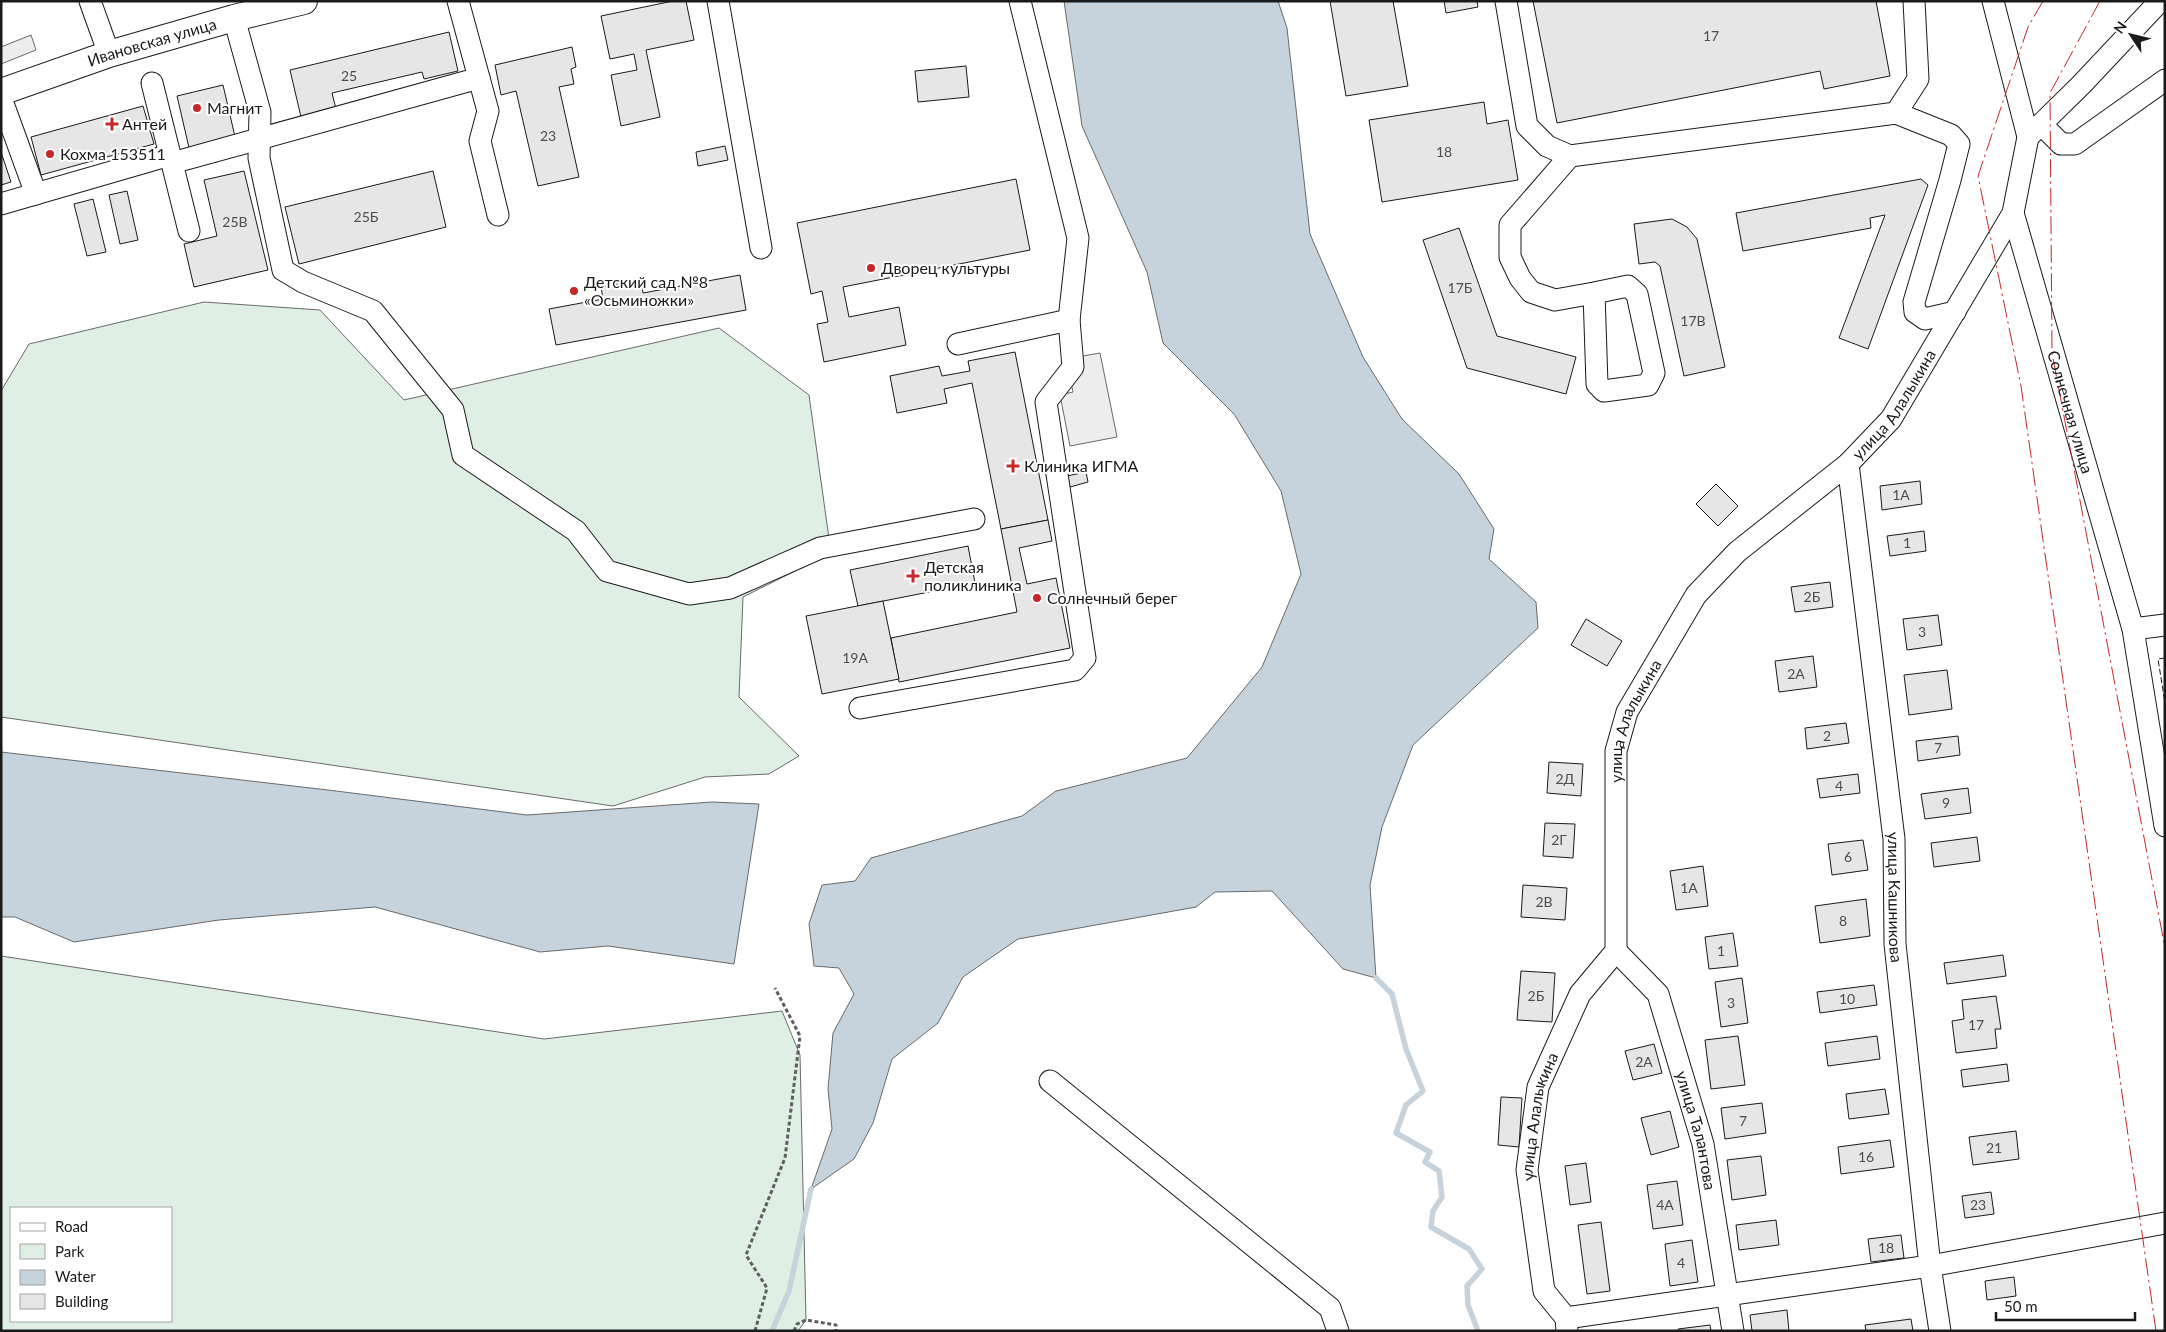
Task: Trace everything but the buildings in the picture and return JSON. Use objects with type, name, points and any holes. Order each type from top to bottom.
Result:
[{"type":"main road","name":"Ивановская улица","points":[[1,92],[108,54],[234,18],[304,1]]},
{"type":"street","points":[[90,1],[108,54]]},
{"type":"street","points":[[458,1],[488,111],[480,141],[498,215]]},
{"type":"street","points":[[718,1],[761,248]]},
{"type":"street","points":[[860,708],[1075,670],[1084,658],[1046,402],[1073,367],[1069,320],[1078,238],[1020,1]]},
{"type":"street","points":[[1506,1],[1527,126],[1547,146],[1570,156],[1896,113],[1951,135],[1959,144],[1914,302],[1915,312],[1925,319],[1955,312]]},
{"type":"street","points":[[1896,113],[1918,79],[1914,1]]},
{"type":"street","name":"Солнечная улица","points":[[1993,1],[2035,130],[2013,213],[2133,629],[2165,826]]},
{"type":"street","points":[[2161,5],[2035,130],[2061,144],[2075,144],[2165,80]]},
{"type":"street","points":[[234,18],[260,112],[259,158],[284,270],[303,282],[373,312],[453,410],[463,456],[576,531],[607,570],[689,594],[730,588],[820,548],[974,519]]},
{"type":"street","points":[[1,204],[171,159],[248,143],[260,138],[479,78]]},
{"type":"street","points":[[152,82],[189,231]]},
{"type":"street","points":[[1,98],[36,194]]},
{"type":"street","points":[[1570,156],[1510,225],[1510,257],[1520,278],[1531,292],[1555,300],[1628,286],[1637,294],[1654,373],[1648,384],[1604,391],[1597,384],[1594,293]]},
{"type":"street","name":"улица Алалыкина","points":[[1567,1324],[1544,1291],[1527,1170],[1538,1087],[1580,994],[1616,951],[1616,751],[1627,712],[1696,595],[1737,552],[1848,464],[1891,419],[2013,213]]},
{"type":"street","points":[[958,344],[1069,320]]},
{"type":"street","name":"улица Кашникова","points":[[1848,464],[1894,839],[1895,944],[1930,1266],[1940,1331]]},
{"type":"street","points":[[2133,629],[2165,625]]},
{"type":"street","name":"улица Талантова","points":[[1616,951],[1658,994],[1704,1144],[1733,1331]]},
{"type":"street","points":[[1050,1081],[1330,1308],[1338,1331]]},
{"type":"street","points":[[1567,1324],[1728,1295],[1930,1266],[2165,1223]]},
{"type":"path","points":[[755,1331],[767,1288],[746,1255],[785,1158],[800,1036],[775,988]]},
{"type":"path","points":[[794,1331],[797,1324],[806,1320],[836,1325],[836,1331]]},
{"type":"green space","points":[[204,302],[320,310],[404,400],[719,328],[809,395],[831,553],[743,597],[739,697],[799,756],[769,774],[705,777],[613,806],[1,717],[1,391],[29,344]]},
{"type":"green space","points":[[1,956],[544,1039],[782,1011],[800,1055],[806,1320],[798,1331],[1,1331]]},
{"type":"shaded area","points":[[31,35],[36,50],[1,64],[1,47]]},
{"type":"shaded area","points":[[1100,353],[1117,437],[1070,446],[1060,395],[1073,392],[1066,359]]},
{"type":"water","points":[[1064,1],[1278,1],[1287,28],[1310,234],[1363,357],[1402,419],[1459,474],[1494,529],[1489,559],[1536,602],[1538,628],[1413,745],[1382,827],[1370,885],[1376,978],[1343,969],[1272,891],[1215,892],[1196,907],[1018,939],[963,977],[938,1023],[892,1059],[873,1123],[854,1159],[811,1189],[832,1129],[828,1089],[833,1033],[854,994],[839,968],[814,966],[809,924],[822,885],[855,881],[871,858],[1022,816],[1056,791],[1187,758],[1262,667],[1301,574],[1281,491],[1234,414],[1163,343],[1147,272],[1082,126]]},
{"type":"water","points":[[1,752],[527,815],[712,802],[759,804],[734,964],[608,946],[540,952],[375,907],[219,920],[74,942],[15,917],[1,917]]},
{"type":"waterway","points":[[1376,978],[1392,994],[1406,1049],[1423,1091],[1406,1105],[1396,1133],[1430,1152],[1425,1162],[1439,1171],[1442,1197],[1433,1211],[1431,1227],[1469,1249],[1482,1269],[1467,1286],[1468,1305],[1478,1331]]},
{"type":"waterway","points":[[772,1331],[789,1291],[811,1189]]},
{"type":"fence","points":[[2165,658],[2158,659],[2165,703]]},
{"type":"power","points":[[2043,1],[2028,27],[1978,176],[2021,386],[2156,1331]]},
{"type":"power","points":[[2100,1],[2050,93],[2052,353],[2165,948]]},
{"type":"place","name":"Магнит","points":[[197,108]]},
{"type":"place","name":"Антей","points":[[112,124]]},
{"type":"place","name":"Кохма 153511","points":[[50,154]]},
{"type":"place","name":"Дворец культуры","points":[[871,268]]},
{"type":"place","name":"Детский сад №8 «Осьминожки»","points":[[574,291]]},
{"type":"place","name":"Клиника ИГМА","points":[[1013,466]]},
{"type":"place","name":"Детская поликлиника","points":[[913,576]]},
{"type":"place","name":"Солнечный берег","points":[[1037,598]]}]
